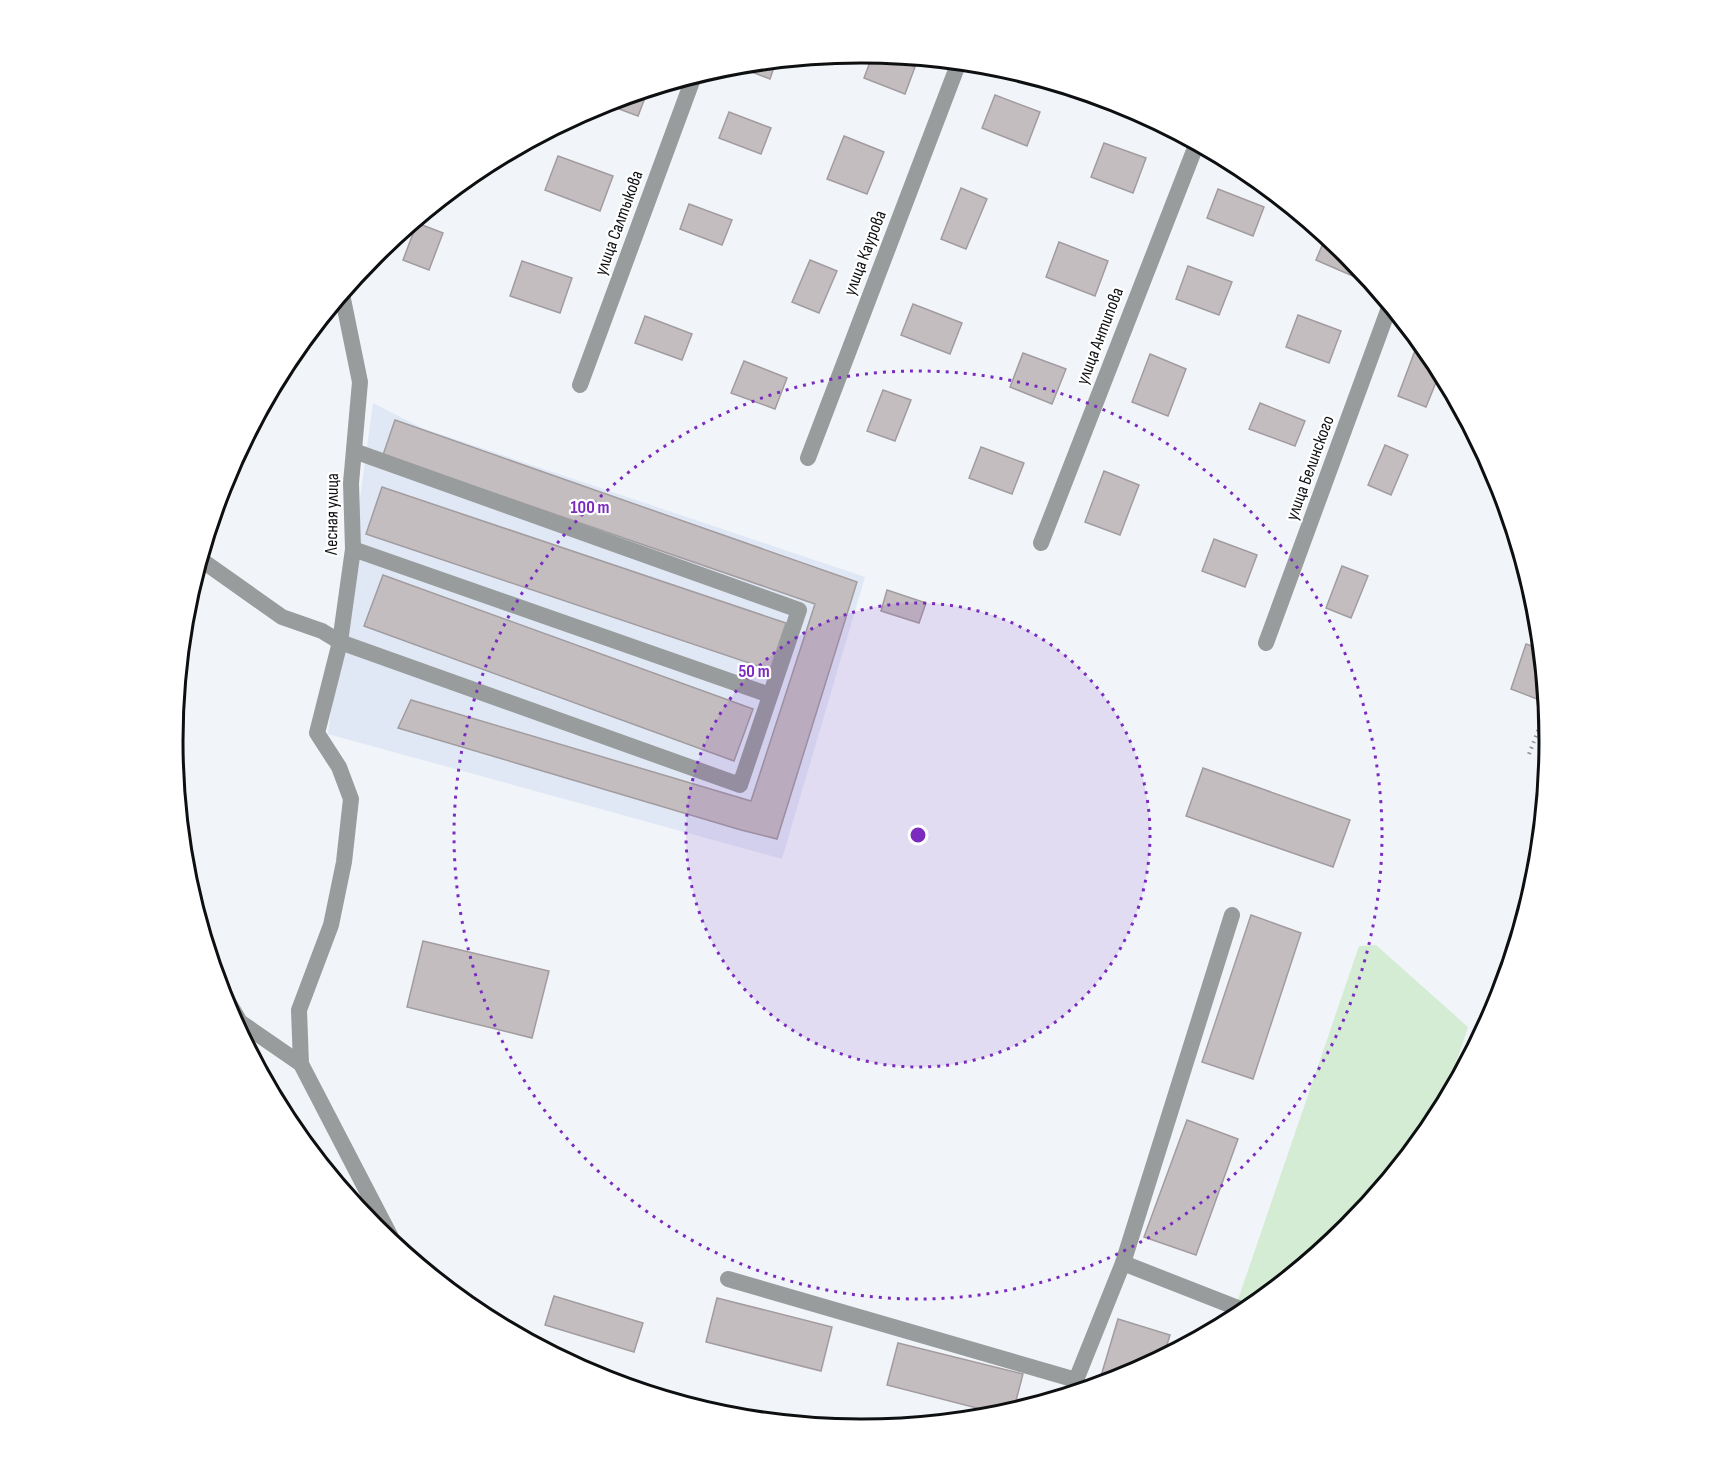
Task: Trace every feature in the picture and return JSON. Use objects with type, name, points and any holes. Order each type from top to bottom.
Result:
[{"type":"street","name":"улица Каурова","points":[[808,458],[956,70]]},
{"type":"street","name":"улица Салтыкова","points":[[580,385],[691,85]]},
{"type":"street","name":"улица Антипова","points":[[1041,543],[1194,150]]},
{"type":"street","name":"Лесная улица","points":[[301,1064],[298,1010],[331,925],[345,862],[351,799],[339,767],[317,733],[340,642],[353,549],[351,483],[360,382],[344,303]]},
{"type":"street","name":"улица Белинского","points":[[1266,644],[1387,313]]},
{"type":"street","points":[[206,564],[282,617],[322,631],[340,642],[740,785],[799,610],[354,451]]},
{"type":"street","points":[[353,549],[770,695]]},
{"type":"street","points":[[728,1279],[1076,1380],[1123,1263],[1232,915]]},
{"type":"street","points":[[246,1026],[301,1064],[383,1222]]},
{"type":"street","points":[[1123,1263],[1236,1307]]},
{"type":"path","points":[[1529,754],[1540,727]]},
{"type":"shaded area","points":[[373,403],[422,428],[865,577],[782,859],[328,734]]},
{"type":"green space","points":[[1376,945],[1468,1027],[1452,1076],[1400,1155],[1372,1189],[1309,1252],[1275,1280],[1235,1308],[1359,946]]},
{"type":"building","points":[[870,63],[906,64],[915,67],[905,94],[864,78]]},
{"type":"building","points":[[773,69],[770,79],[752,72]]},
{"type":"building","points":[[995,95],[1040,112],[1027,146],[982,128]]},
{"type":"building","points":[[645,98],[638,116],[618,109]]},
{"type":"building","points":[[729,112],[771,128],[761,154],[719,138]]},
{"type":"building","points":[[844,136],[884,152],[867,194],[827,179]]},
{"type":"building","points":[[1104,143],[1146,158],[1133,193],[1091,177]]},
{"type":"building","points":[[558,156],[613,176],[600,211],[545,190]]},
{"type":"building","points":[[961,188],[987,199],[966,249],[941,239]]},
{"type":"building","points":[[1218,189],[1264,207],[1253,236],[1207,218]]},
{"type":"building","points":[[689,204],[732,220],[722,245],[680,229]]},
{"type":"building","points":[[422,225],[443,233],[429,270],[403,260],[414,231]]},
{"type":"building","points":[[1059,242],[1108,261],[1095,296],[1046,277]]},
{"type":"building","points":[[1323,244],[1355,277],[1316,260]]},
{"type":"building","points":[[810,260],[837,271],[819,313],[792,302]]},
{"type":"building","points":[[522,261],[572,278],[560,313],[510,296]]},
{"type":"building","points":[[1188,266],[1232,282],[1219,315],[1176,299]]},
{"type":"building","points":[[913,304],[962,323],[950,354],[901,335]]},
{"type":"building","points":[[1298,315],[1341,331],[1329,363],[1286,347]]},
{"type":"building","points":[[645,316],[692,334],[682,360],[635,343]]},
{"type":"building","points":[[1415,350],[1436,382],[1426,407],[1398,396]]},
{"type":"building","points":[[1023,353],[1066,369],[1052,404],[1010,387]]},
{"type":"building","points":[[1150,354],[1186,369],[1168,416],[1132,402]]},
{"type":"building","points":[[744,361],[787,378],[775,409],[731,393]]},
{"type":"building","points":[[883,390],[911,400],[895,441],[867,431]]},
{"type":"building","points":[[1260,403],[1305,421],[1295,446],[1249,429]]},
{"type":"building","points":[[395,420],[857,582],[777,839],[398,728],[411,700],[751,801],[815,604],[383,455]]},
{"type":"building","points":[[1385,445],[1408,455],[1391,495],[1368,485]]},
{"type":"building","points":[[981,447],[1024,463],[1012,494],[969,478]]},
{"type":"building","points":[[1104,471],[1139,485],[1120,535],[1085,522]]},
{"type":"building","points":[[382,487],[786,623],[770,670],[366,534]]},
{"type":"building","points":[[1214,539],[1257,555],[1245,587],[1202,571]]},
{"type":"building","points":[[1342,566],[1368,576],[1351,618],[1326,608]]},
{"type":"building","points":[[383,575],[753,709],[734,761],[364,626]]},
{"type":"building","points":[[887,590],[926,603],[919,623],[881,611]]},
{"type":"building","points":[[1526,644],[1533,646],[1539,694],[1537,699],[1511,689]]},
{"type":"building","points":[[1203,768],[1350,820],[1333,867],[1186,816]]},
{"type":"building","points":[[1251,915],[1301,933],[1253,1079],[1202,1062]]},
{"type":"building","points":[[423,941],[549,971],[532,1038],[407,1007]]},
{"type":"building","points":[[1187,1120],[1238,1139],[1196,1255],[1144,1237]]},
{"type":"building","points":[[554,1296],[643,1323],[634,1352],[545,1325]]},
{"type":"building","points":[[717,1298],[832,1327],[821,1371],[706,1342]]},
{"type":"building","points":[[1118,1319],[1170,1335],[1166,1348],[1101,1376]]},
{"type":"building","points":[[898,1343],[1023,1374],[1016,1402],[981,1409],[887,1385]]}]
